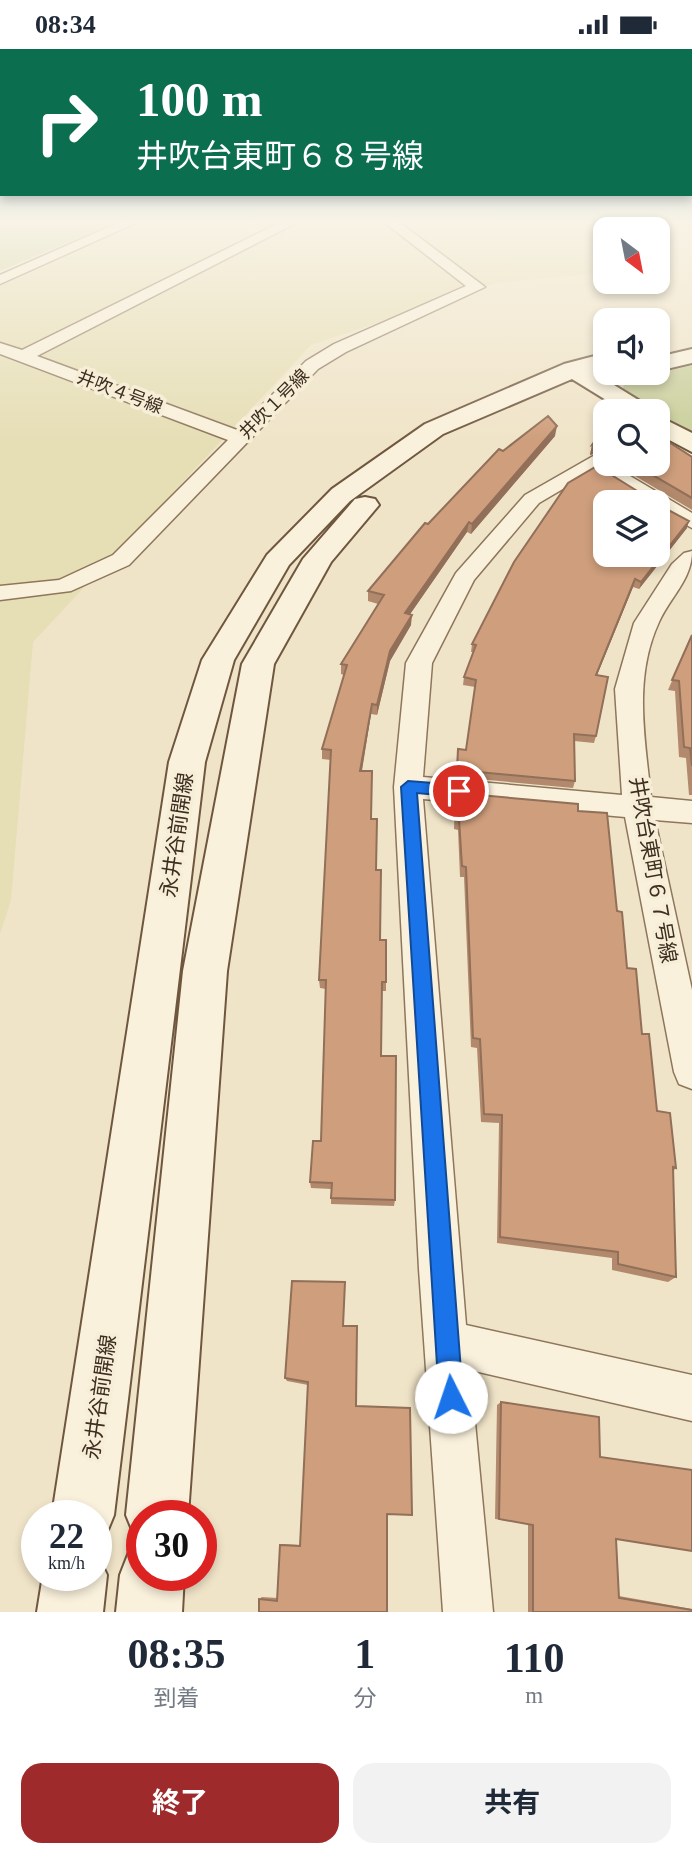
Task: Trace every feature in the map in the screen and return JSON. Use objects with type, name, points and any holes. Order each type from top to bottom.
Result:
[{"type":"street","points":[[24,356],[146,295]]},
{"type":"street","name":"井吹１号線","points":[[0,593],[51,591],[84,581],[121,560],[321,359],[459,295]]},
{"type":"street","points":[[670,348],[692,344]]},
{"type":"street","name":"井吹４号線","points":[[0,348],[241,437]]},
{"type":"street","points":[[670,361],[692,356]]},
{"type":"street","name":"永井谷前開線","points":[[85,1500],[187,762],[218,660],[277,561],[341,495],[433,429],[593,373]]},
{"type":"street","points":[[158,1500],[205,971],[258,664],[318,559],[376,493],[452,444],[593,374]]},
{"type":"street","points":[[613,385],[628,399]]},
{"type":"street","points":[[670,430],[692,444]]},
{"type":"street","points":[[468,1612],[408,787],[419,663],[464,578],[532,499],[595,461],[692,522]]},
{"type":"street","name":"井吹台東町６７号線","points":[[692,558],[680,569],[646,623],[628,689],[637,806],[692,1072]]},
{"type":"street","points":[[408,787],[692,812]]},
{"type":"street","points":[[447,1343],[692,1398]]},
{"type":"street","points":[[70,1612],[73,1591]]},
{"type":"street","points":[[149,1612],[151,1591]]},
{"type":"shaded area","points":[[0,295],[461,295],[311,345],[33,642],[11,900],[0,934]]},
{"type":"green space","points":[[692,365],[692,438],[670,421],[670,399],[638,399],[623,390],[624,385],[670,385],[670,370]]},
{"type":"building","points":[[548,416],[557,426],[472,524],[469,522],[405,613],[412,615],[390,651],[377,705],[372,704],[360,771],[372,771],[371,819],[377,819],[376,870],[381,870],[380,940],[386,940],[386,982],[382,982],[381,1056],[396,1056],[395,1200],[331,1198],[332,1183],[310,1182],[313,1141],[321,1141],[326,980],[319,980],[331,750],[322,749],[347,665],[341,664],[384,595],[368,591],[425,523],[428,524],[499,449],[503,451]]},
{"type":"building","points":[[670,443],[692,457],[692,498],[654,476],[670,476]]},
{"type":"building","points":[[593,468],[593,476],[613,476],[636,490],[593,490],[593,567],[653,567],[641,582],[635,579],[596,675],[608,677],[596,736],[574,734],[575,781],[457,770],[458,749],[466,750],[476,680],[464,677],[476,645],[472,644],[514,562],[568,483]]},
{"type":"building","points":[[670,511],[689,521],[670,545]]},
{"type":"building","points":[[692,635],[692,766],[690,748],[684,747],[679,681],[672,680]]},
{"type":"building","points":[[457,793],[578,804],[578,811],[607,813],[617,911],[622,912],[627,968],[636,969],[642,1034],[649,1034],[657,1111],[670,1113],[676,1168],[673,1167],[676,1277],[618,1264],[618,1252],[500,1237],[502,1115],[484,1114],[480,1039],[473,1038],[466,867],[462,866],[459,819],[456,818]]},
{"type":"building","points":[[292,1281],[345,1282],[343,1326],[357,1326],[356,1406],[410,1408],[412,1515],[387,1514],[387,1612],[259,1612],[259,1599],[277,1601],[280,1545],[300,1546],[308,1382],[285,1378]]},
{"type":"building","points":[[501,1402],[599,1417],[600,1457],[692,1470],[692,1551],[616,1539],[619,1598],[692,1612],[533,1612],[533,1525],[499,1519]]},
{"type":"route","points":[[451,1397],[408,787],[459,791]]}]
